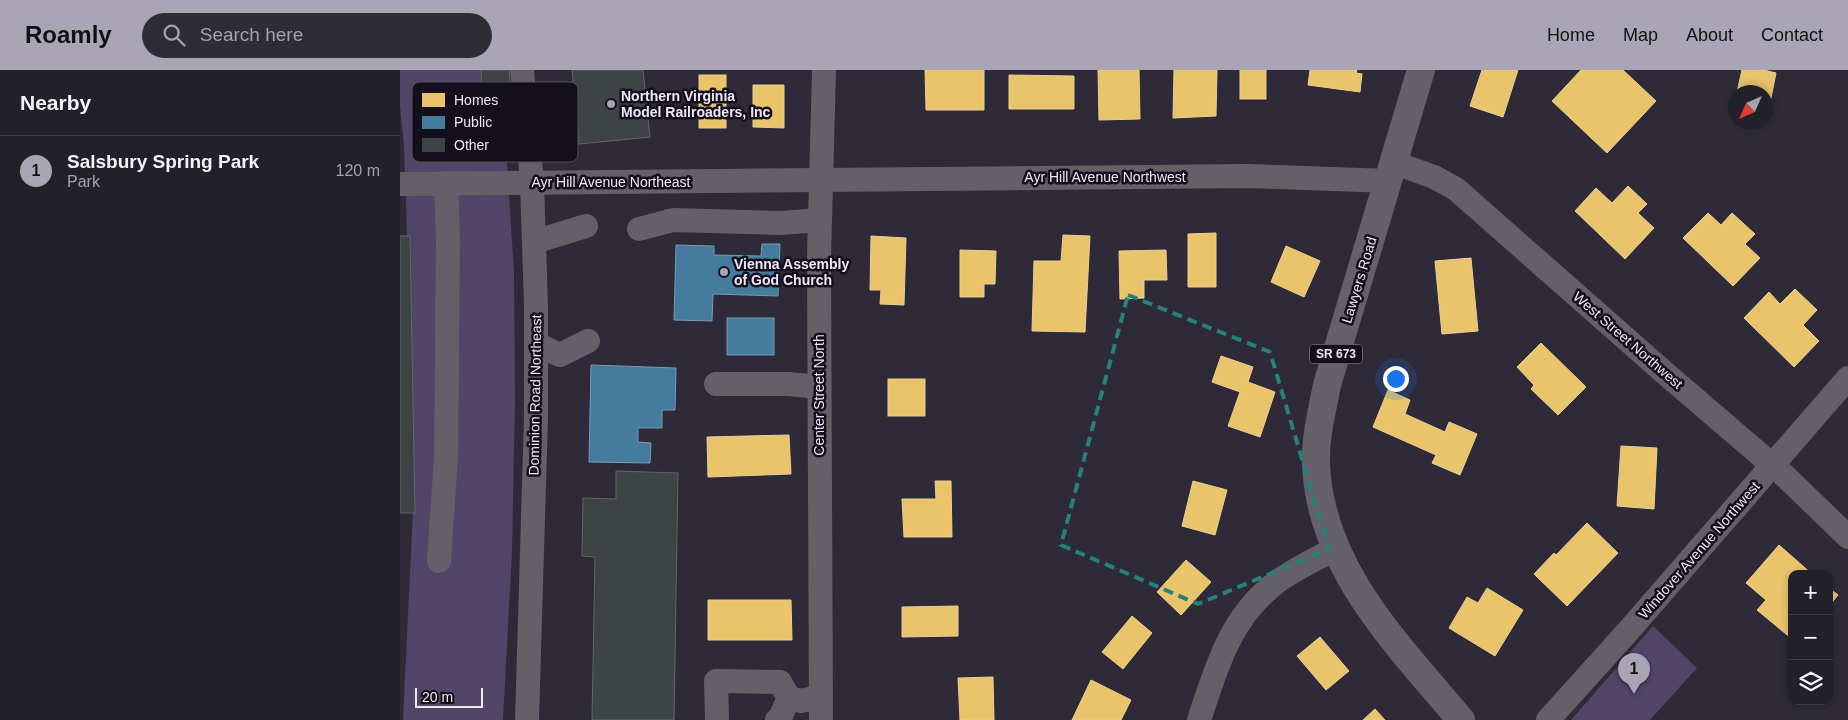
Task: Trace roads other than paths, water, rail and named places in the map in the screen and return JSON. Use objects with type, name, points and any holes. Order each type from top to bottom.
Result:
[{"type":"main road","name":"Lawyers Road","points":[[1422,70],[1327,385],[1317,434],[1316,464],[1320,495],[1328,529],[1354,586],[1379,623],[1461,720]]},
{"type":"street","name":"Center Street North","points":[[821,720],[818,387],[824,70]]},
{"type":"street","name":"Dominion Road Northeast","points":[[527,720],[536,417],[534,242],[530,162]]},
{"type":"street","name":"Ayr Hill Avenue Northwest","points":[[822,179],[1248,176],[1392,172]]},
{"type":"street","name":"West Street Northwest","points":[[1392,172],[1434,177],[1456,189],[1773,465],[1848,537]]},
{"type":"street","name":"Ayr Hill Avenue Northeast","points":[[400,184],[620,183],[822,179]]},
{"type":"street","points":[[439,561],[446,457],[448,240],[446,183]]},
{"type":"street","points":[[639,229],[673,220],[780,223],[820,220]]},
{"type":"street","points":[[534,242],[586,226]]},
{"type":"street","points":[[536,344],[560,355],[588,341]]},
{"type":"street","name":"Windover Avenue Northwest","points":[[1548,720],[1630,629],[1848,378]]},
{"type":"street","points":[[716,384],[789,384],[818,387]]},
{"type":"street","points":[[1199,720],[1220,656],[1235,627],[1249,609],[1272,585],[1292,571],[1336,548]]},
{"type":"street","points":[[717,720],[716,681],[780,682],[789,698],[801,701],[821,696]]},
{"type":"street","points":[[777,720],[779,720],[789,698]]},
{"type":"place","name":"Northern Virginia Model Railroaders, Inc","points":[[611,104]]},
{"type":"place","name":"Vienna Assembly of God Church","points":[[724,272]]},
{"type":"place","name":"Salsbury Spring Park","points":[[1634,694]]}]
